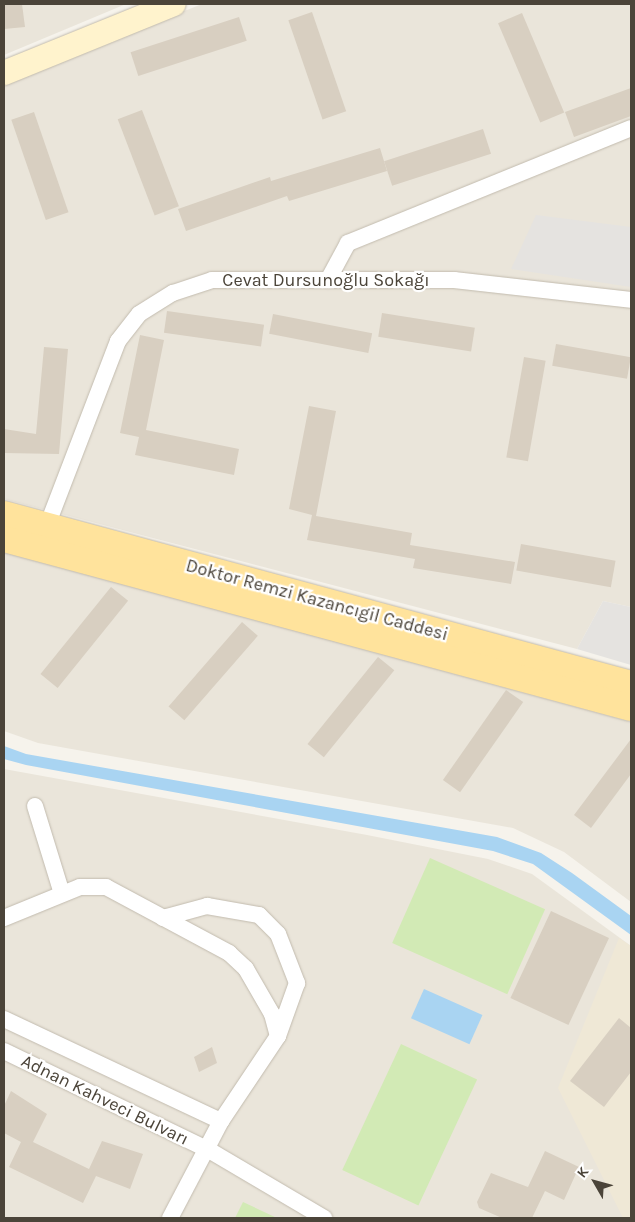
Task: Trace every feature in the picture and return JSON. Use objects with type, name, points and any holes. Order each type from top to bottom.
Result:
[{"type":"main road","points":[[4,73],[174,4]]},
{"type":"main road","name":"Doktor Remzi Kazancıgil Caddesi","points":[[4,514],[631,684]]},
{"type":"main road","name":"Doktor Remzi Kazancıgil Caddesi","points":[[4,539],[631,708]]},
{"type":"street","points":[[328,280],[348,243],[631,128]]},
{"type":"street","name":"Cevat Dursunoğlu Sokağı","points":[[47,526],[118,341],[139,314],[172,294],[212,280],[454,280],[631,300]]},
{"type":"street","points":[[34,806],[62,894]]},
{"type":"street","points":[[4,918],[80,887],[106,887],[229,953],[246,969],[272,1014],[278,1036]]},
{"type":"street","points":[[163,918],[207,906],[259,915],[278,934],[296,983],[278,1036],[221,1121],[170,1218]]},
{"type":"street","points":[[4,1019],[221,1121]]},
{"type":"street","name":"Adnan Kahveci Bulvarı","points":[[4,1051],[207,1149],[324,1218]]},
{"type":"shaded area","points":[[4,4],[126,4],[4,55]]},
{"type":"shaded area","points":[[202,4],[631,4],[631,607],[603,601],[577,649],[4,499],[4,83]]},
{"type":"shaded area","points":[[536,215],[631,227],[631,287],[511,269]]},
{"type":"shaded area","points":[[4,551],[631,722],[631,902],[564,852],[513,828],[38,743],[4,731]]},
{"type":"shaded area","points":[[603,601],[631,607],[631,665],[577,649]]},
{"type":"shaded area","points":[[4,769],[488,859],[532,874],[631,946],[631,1218],[4,1218]]},
{"type":"shaded area","points":[[619,938],[631,946],[631,1218],[623,1218],[558,1088]]},
{"type":"green space","points":[[430,858],[545,909],[507,994],[392,943]]},
{"type":"green space","points":[[401,1044],[477,1079],[418,1205],[342,1170]]},
{"type":"green space","points":[[243,1202],[277,1218],[235,1218]]},
{"type":"water","points":[[4,746],[26,754],[497,837],[541,853],[631,916],[631,935],[533,864],[493,851],[26,765],[4,759]]},
{"type":"water","points":[[424,989],[482,1015],[469,1044],[411,1018]]},
{"type":"building","points":[[4,4],[22,4],[25,27],[4,29]]},
{"type":"building","points":[[312,12],[346,111],[323,119],[288,20]]},
{"type":"building","points":[[522,13],[564,112],[540,123],[498,23]]},
{"type":"building","points":[[239,17],[247,41],[138,76],[131,52]]},
{"type":"building","points":[[631,88],[631,116],[574,137],[565,112]]},
{"type":"building","points":[[142,110],[179,206],[155,215],[118,119]]},
{"type":"building","points":[[34,112],[69,212],[46,220],[11,120]]},
{"type":"building","points":[[483,129],[491,154],[392,186],[384,161]]},
{"type":"building","points":[[380,148],[387,171],[289,201],[287,196],[186,231],[178,209],[270,177],[271,181]]},
{"type":"building","points":[[167,311],[264,325],[261,346],[164,333]]},
{"type":"building","points":[[382,313],[475,328],[471,351],[378,337]]},
{"type":"building","points":[[273,314],[372,333],[368,353],[269,334]]},
{"type":"building","points":[[140,335],[164,340],[146,430],[239,449],[234,475],[135,455],[139,437],[120,433]]},
{"type":"building","points":[[556,344],[631,357],[627,379],[552,366]]},
{"type":"building","points":[[44,347],[68,349],[59,454],[4,453],[4,429],[36,434]]},
{"type":"building","points":[[524,357],[546,361],[528,461],[506,457]]},
{"type":"building","points":[[309,406],[336,411],[316,516],[412,533],[410,545],[515,562],[511,584],[413,568],[415,559],[307,540],[312,515],[289,509]]},
{"type":"building","points":[[521,544],[616,561],[611,587],[516,571]]},
{"type":"building","points":[[111,587],[128,601],[58,688],[41,674]]},
{"type":"building","points":[[242,622],[258,636],[184,720],[169,707]]},
{"type":"building","points":[[378,657],[394,670],[324,757],[308,744]]},
{"type":"building","points":[[506,690],[523,702],[460,792],[443,780]]},
{"type":"building","points":[[631,739],[631,774],[591,828],[574,815]]},
{"type":"building","points":[[551,911],[609,938],[568,1025],[510,998]]},
{"type":"building","points":[[619,1018],[631,1028],[631,1072],[604,1107],[570,1081]]},
{"type":"building","points":[[212,1047],[217,1063],[199,1072],[194,1057]]},
{"type":"building","points":[[11,1091],[47,1114],[33,1142],[89,1169],[102,1141],[143,1154],[130,1189],[96,1176],[83,1203],[9,1167],[21,1142],[4,1133],[4,1106]]},
{"type":"building","points":[[545,1151],[579,1167],[564,1200],[545,1191],[532,1218],[502,1218],[479,1208],[477,1202],[491,1173],[528,1187]]}]
